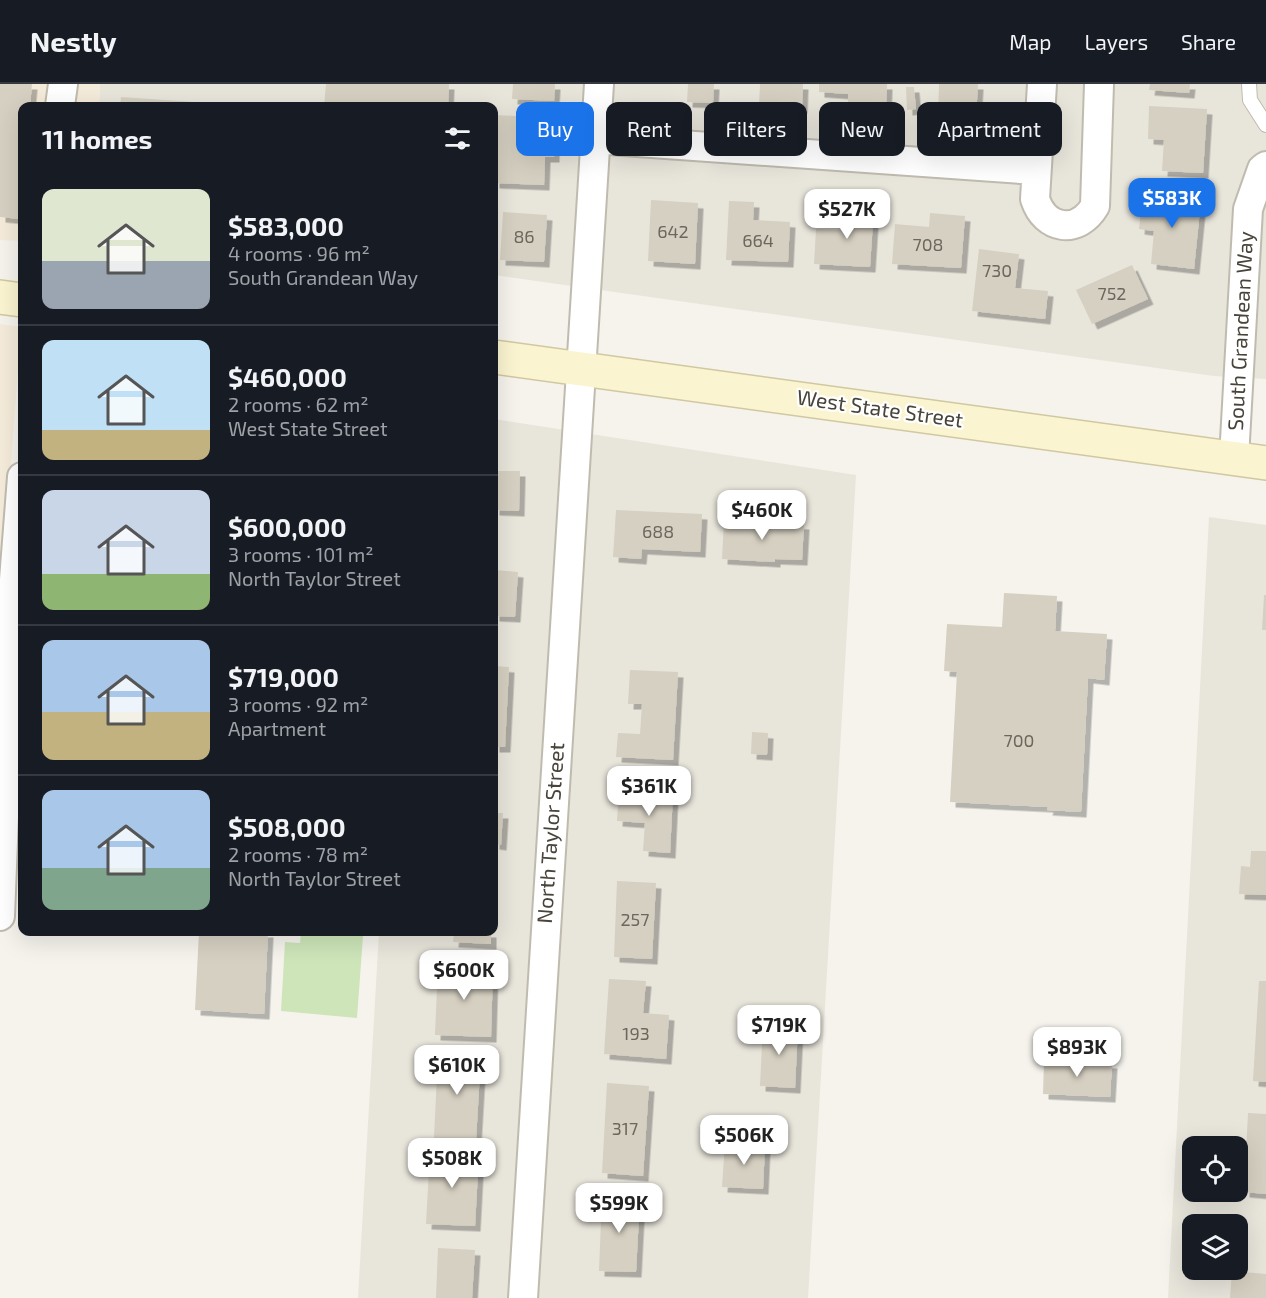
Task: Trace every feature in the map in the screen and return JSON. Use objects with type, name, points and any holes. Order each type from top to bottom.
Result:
[{"type":"main road","points":[[0,297],[18,299]]},
{"type":"main road","name":"West State Street","points":[[498,358],[1250,461]]},
{"type":"street","points":[[61,102],[63,84]]},
{"type":"street","name":"North Taylor Street","points":[[523,1298],[599,84]]},
{"type":"street","points":[[1042,84],[1035,199],[1044,217],[1052,223],[1062,225],[1072,225],[1082,221],[1090,215],[1095,206],[1099,84]]},
{"type":"street","points":[[595,139],[1036,170]]},
{"type":"street","name":"South Grandean Way","points":[[1250,461],[1248,209],[1264,167]]},
{"type":"street","points":[[0,915],[7,593],[18,508]]},
{"type":"lane","points":[[1249,84],[1250,100],[1266,125]]},
{"type":"shaded area","points":[[0,84],[100,84],[99,102],[18,102],[18,241],[0,240]]},
{"type":"shaded area","points":[[100,84],[1266,84],[1266,379],[1214,376],[498,276],[498,102],[99,102]]},
{"type":"shaded area","points":[[0,324],[18,327],[18,368],[0,614]]},
{"type":"shaded area","points":[[498,420],[856,475],[808,1298],[358,1298],[379,936],[498,936]]},
{"type":"shaded area","points":[[1209,517],[1266,525],[1266,1298],[1168,1298]]},
{"type":"green space","points":[[301,936],[363,936],[357,1018],[281,1011],[285,942],[300,943]]},
{"type":"building","points":[[0,84],[32,84],[30,102],[18,102],[18,219],[0,217]]},
{"type":"building","points":[[326,84],[449,84],[448,102],[324,102]]},
{"type":"building","points":[[513,84],[555,84],[554,101],[512,99]]},
{"type":"building","points":[[688,84],[714,84],[713,102],[687,102]]},
{"type":"building","points":[[760,84],[803,84],[802,102],[759,102]]},
{"type":"building","points":[[819,84],[887,84],[886,102],[848,102],[848,94],[819,92]]},
{"type":"building","points":[[939,84],[978,84],[977,102],[938,102]]},
{"type":"building","points":[[1150,84],[1190,84],[1189,93],[1149,90]]},
{"type":"building","points":[[906,87],[914,87],[916,109],[907,110]]},
{"type":"building","points":[[121,97],[195,102],[120,102]]},
{"type":"building","points":[[1149,106],[1207,109],[1203,173],[1162,171],[1164,140],[1148,139]]},
{"type":"building","points":[[498,115],[516,116],[516,156],[554,156],[545,157],[544,185],[498,183]]},
{"type":"building","points":[[1143,193],[1201,200],[1194,269],[1151,264],[1154,231],[1139,229]]},
{"type":"building","points":[[651,200],[698,203],[695,264],[648,261]]},
{"type":"building","points":[[729,201],[754,202],[753,220],[790,222],[788,262],[726,260]]},
{"type":"building","points":[[845,205],[874,206],[870,267],[814,264],[816,229],[843,230]]},
{"type":"building","points":[[503,212],[547,215],[544,262],[500,260]]},
{"type":"building","points":[[930,213],[965,216],[961,268],[892,264],[895,224],[929,227]]},
{"type":"building","points":[[979,249],[1019,254],[1015,288],[1048,291],[1045,319],[972,311]]},
{"type":"building","points":[[1132,265],[1148,299],[1092,324],[1076,290]]},
{"type":"building","points":[[498,471],[520,471],[519,511],[498,510]]},
{"type":"building","points":[[616,510],[702,514],[700,552],[642,549],[641,559],[613,557]]},
{"type":"building","points":[[724,520],[804,524],[802,560],[775,559],[775,562],[722,559]]},
{"type":"building","points":[[498,570],[518,572],[515,617],[498,616]]},
{"type":"building","points":[[1004,593],[1057,596],[1055,631],[1107,634],[1104,680],[1088,678],[1081,812],[1047,810],[1048,807],[950,802],[957,672],[944,671],[947,624],[1002,627]]},
{"type":"building","points":[[1264,595],[1266,595],[1266,630],[1262,630]]},
{"type":"building","points":[[498,666],[509,667],[505,747],[498,747]]},
{"type":"building","points":[[630,670],[678,672],[673,760],[616,757],[618,733],[640,734],[642,704],[628,704]]},
{"type":"building","points":[[752,732],[768,733],[767,755],[751,754]]},
{"type":"building","points":[[619,790],[673,793],[670,853],[643,851],[645,823],[617,821]]},
{"type":"building","points":[[498,813],[503,813],[501,845],[498,845]]},
{"type":"building","points":[[1251,851],[1266,851],[1266,895],[1239,894],[1241,866],[1250,867]]},
{"type":"building","points":[[617,881],[656,883],[652,959],[614,957]]},
{"type":"building","points":[[199,936],[268,936],[264,1014],[195,1010]]},
{"type":"building","points":[[454,936],[491,936],[491,944],[453,942]]},
{"type":"building","points":[[438,965],[493,967],[491,1037],[435,1035]]},
{"type":"building","points":[[609,979],[646,981],[643,1013],[669,1015],[666,1059],[604,1054]]},
{"type":"building","points":[[1259,981],[1266,981],[1266,1082],[1253,1081]]},
{"type":"building","points":[[763,1024],[798,1026],[795,1088],[760,1086]]},
{"type":"building","points":[[438,1052],[481,1055],[476,1140],[434,1138]]},
{"type":"building","points":[[1044,1060],[1112,1063],[1110,1097],[1043,1094]]},
{"type":"building","points":[[607,1083],[649,1086],[643,1176],[602,1173]]},
{"type":"building","points":[[1248,1113],[1266,1114],[1266,1194],[1248,1192]]},
{"type":"building","points":[[725,1143],[765,1145],[763,1189],[722,1187]]},
{"type":"building","points":[[430,1151],[479,1153],[475,1226],[426,1224]]},
{"type":"building","points":[[602,1195],[640,1197],[636,1272],[599,1271]]},
{"type":"building","points":[[438,1248],[475,1250],[472,1298],[436,1298]]},
{"type":"building","points":[[1248,1272],[1266,1274],[1266,1298],[1230,1298],[1231,1280],[1248,1280]]}]
